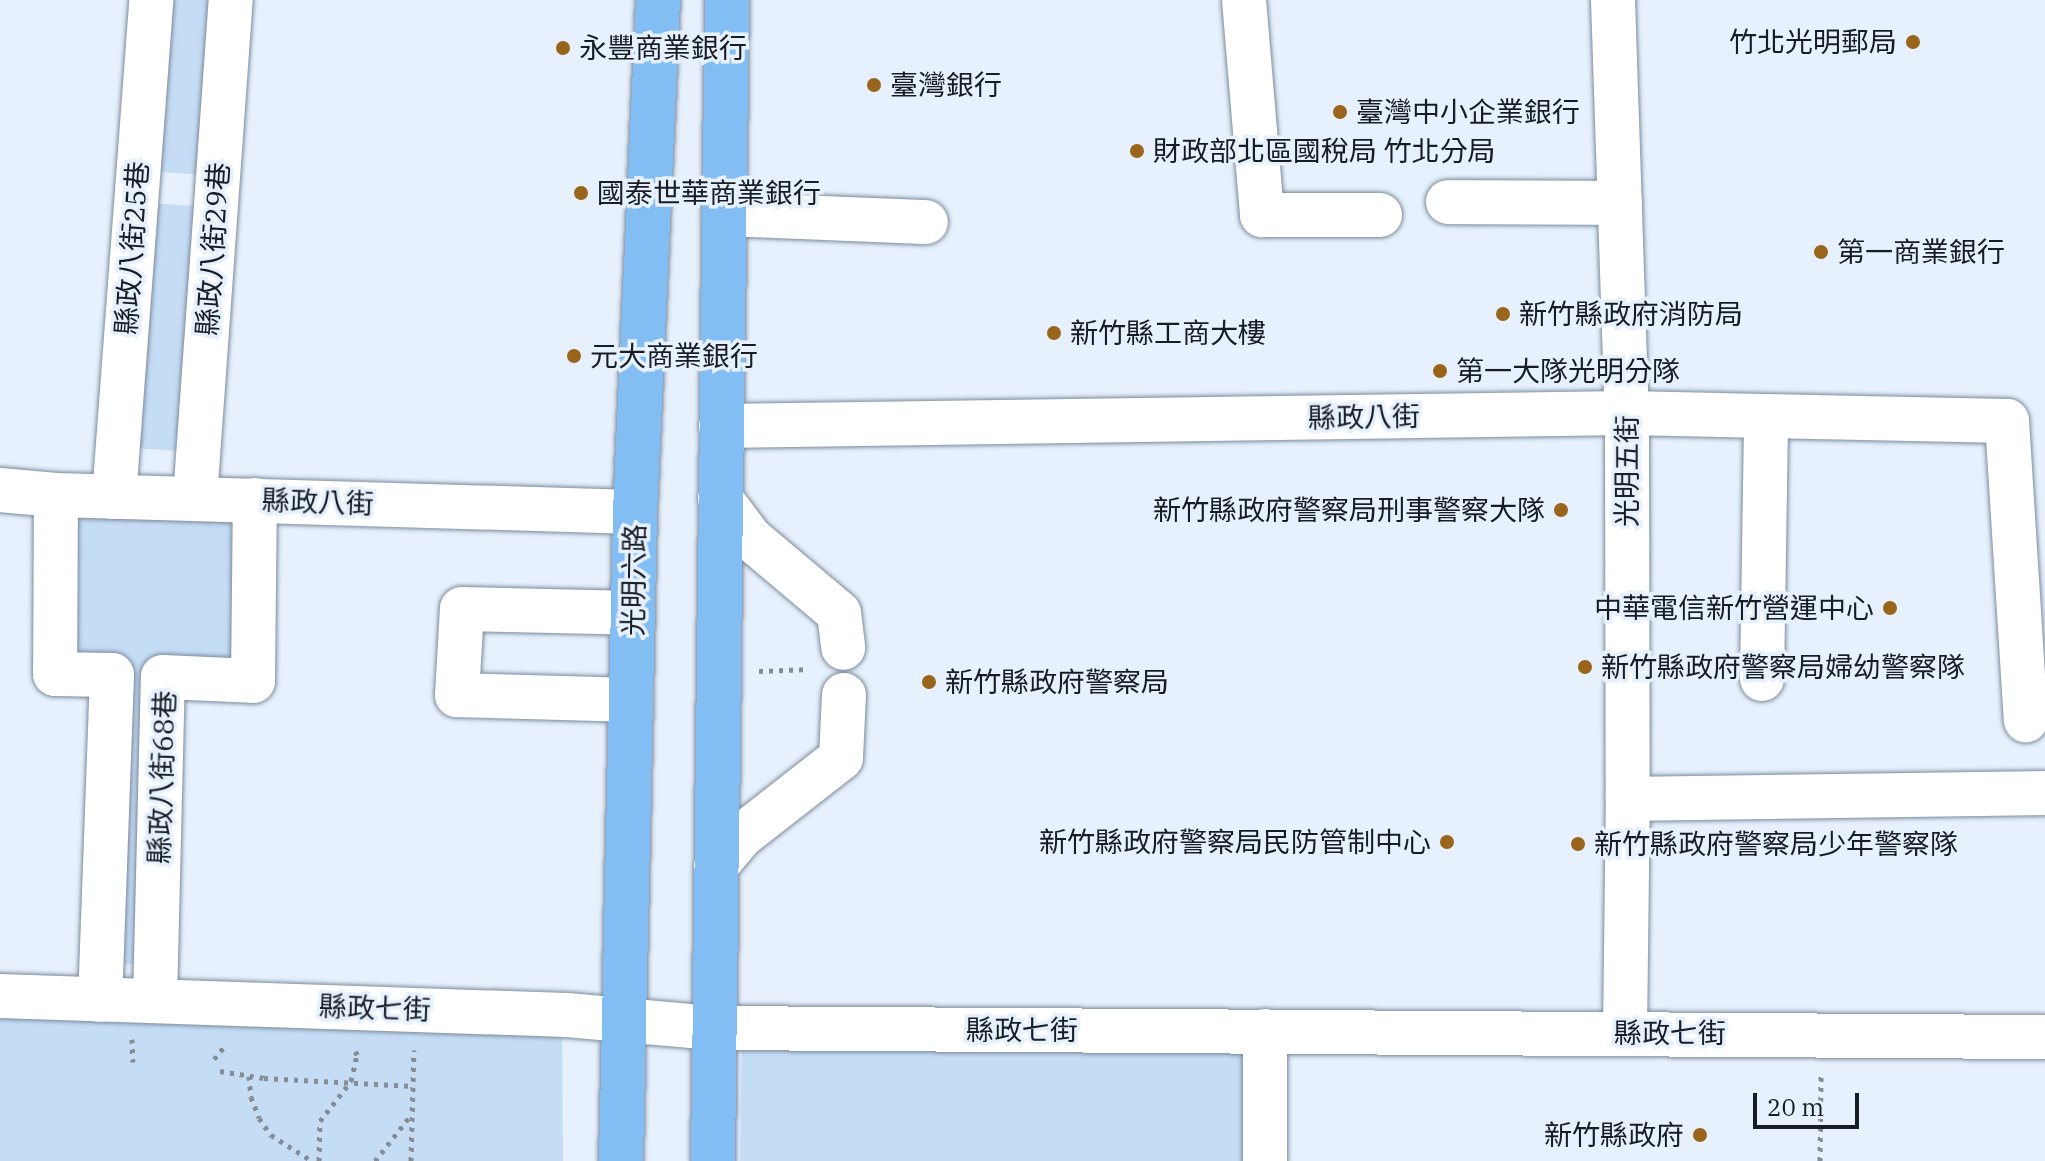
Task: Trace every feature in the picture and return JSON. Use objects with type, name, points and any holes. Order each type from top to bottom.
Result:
[{"type":"main road","name":"光明六路","points":[[621,1161],[635,512],[658,0]]},
{"type":"main road","points":[[713,1161],[727,0]]},
{"type":"street","name":"縣政八街25巷","points":[[114,497],[151,0]]},
{"type":"street","name":"縣政八街29巷","points":[[195,498],[231,0]]},
{"type":"street","points":[[1244,0],[1262,215],[1380,215]]},
{"type":"street","name":"光明五街","points":[[1613,0],[1627,413],[1625,1033]]},
{"type":"street","points":[[1448,202],[1620,203]]},
{"type":"street","points":[[724,214],[926,222]]},
{"type":"street","name":"縣政八街","points":[[721,426],[1627,413],[2007,421],[2026,720]]},
{"type":"street","points":[[1762,679],[1766,416]]},
{"type":"street","name":"縣政八街","points":[[0,490],[56,495],[635,512]]},
{"type":"street","name":"縣政八街68巷","points":[[56,495],[55,674],[112,675],[100,1000]]},
{"type":"street","points":[[716,866],[740,837],[841,758],[836,671],[839,613],[750,538],[720,498]]},
{"type":"street","name":"縣政八街68巷","points":[[155,1000],[163,677],[253,681],[255,500]]},
{"type":"street","points":[[631,700],[457,695],[462,609],[633,613]]},
{"type":"street","points":[[1628,799],[2045,793]]},
{"type":"street","name":"縣政七街","points":[[0,996],[415,1009],[714,1028],[2045,1037]]},
{"type":"street","points":[[1265,1031],[1265,1161]]},
{"type":"path","points":[[753,672],[836,671]]},
{"type":"path","points":[[411,1161],[415,1009]]},
{"type":"path","points":[[1820,1161],[1822,1062]]},
{"type":"path","points":[[220,1071],[249,1076],[413,1086]]},
{"type":"path","points":[[249,1076],[251,1097],[259,1118],[271,1135],[312,1161]]},
{"type":"path","points":[[319,1161],[320,1121],[351,1081]]},
{"type":"path","points":[[375,1161],[412,1114]]},
{"type":"shaded area","points":[[171,0],[217,0],[206,175],[161,172]]},
{"type":"shaded area","points":[[152,203],[207,207],[189,452],[134,448]]},
{"type":"shaded area","points":[[75,508],[243,514],[238,662],[154,659],[143,965],[110,963],[120,662],[71,659]]},
{"type":"shaded area","points":[[0,1005],[562,1024],[563,1161],[0,1161]]},
{"type":"shaded area","points":[[742,1028],[1265,1031],[1265,1161],[740,1161]]},
{"type":"place","name":"竹北光明郵局","points":[[1913,42]]},
{"type":"place","name":"永豐商業銀行","points":[[563,48]]},
{"type":"place","name":"臺灣銀行","points":[[874,85]]},
{"type":"place","name":"臺灣中小企業銀行","points":[[1340,112]]},
{"type":"place","name":"財政部北區國稅局 竹北分局","points":[[1137,151]]},
{"type":"place","name":"國泰世華商業銀行","points":[[581,193]]},
{"type":"place","name":"第一商業銀行","points":[[1821,252]]},
{"type":"place","name":"新竹縣政府消防局","points":[[1503,314]]},
{"type":"place","name":"新竹縣工商大樓","points":[[1054,333]]},
{"type":"place","name":"元大商業銀行","points":[[574,356]]},
{"type":"place","name":"第一大隊光明分隊","points":[[1440,371]]},
{"type":"place","name":"新竹縣政府警察局刑事警察大隊","points":[[1561,510]]},
{"type":"place","name":"中華電信新竹營運中心","points":[[1890,608]]},
{"type":"place","name":"新竹縣政府警察局婦幼警察隊","points":[[1585,667]]},
{"type":"place","name":"新竹縣政府警察局","points":[[929,682]]},
{"type":"place","name":"新竹縣政府警察局民防管制中心","points":[[1447,842]]},
{"type":"place","name":"新竹縣政府警察局少年警察隊","points":[[1578,844]]},
{"type":"place","name":"新竹縣政府","points":[[1700,1135]]}]
